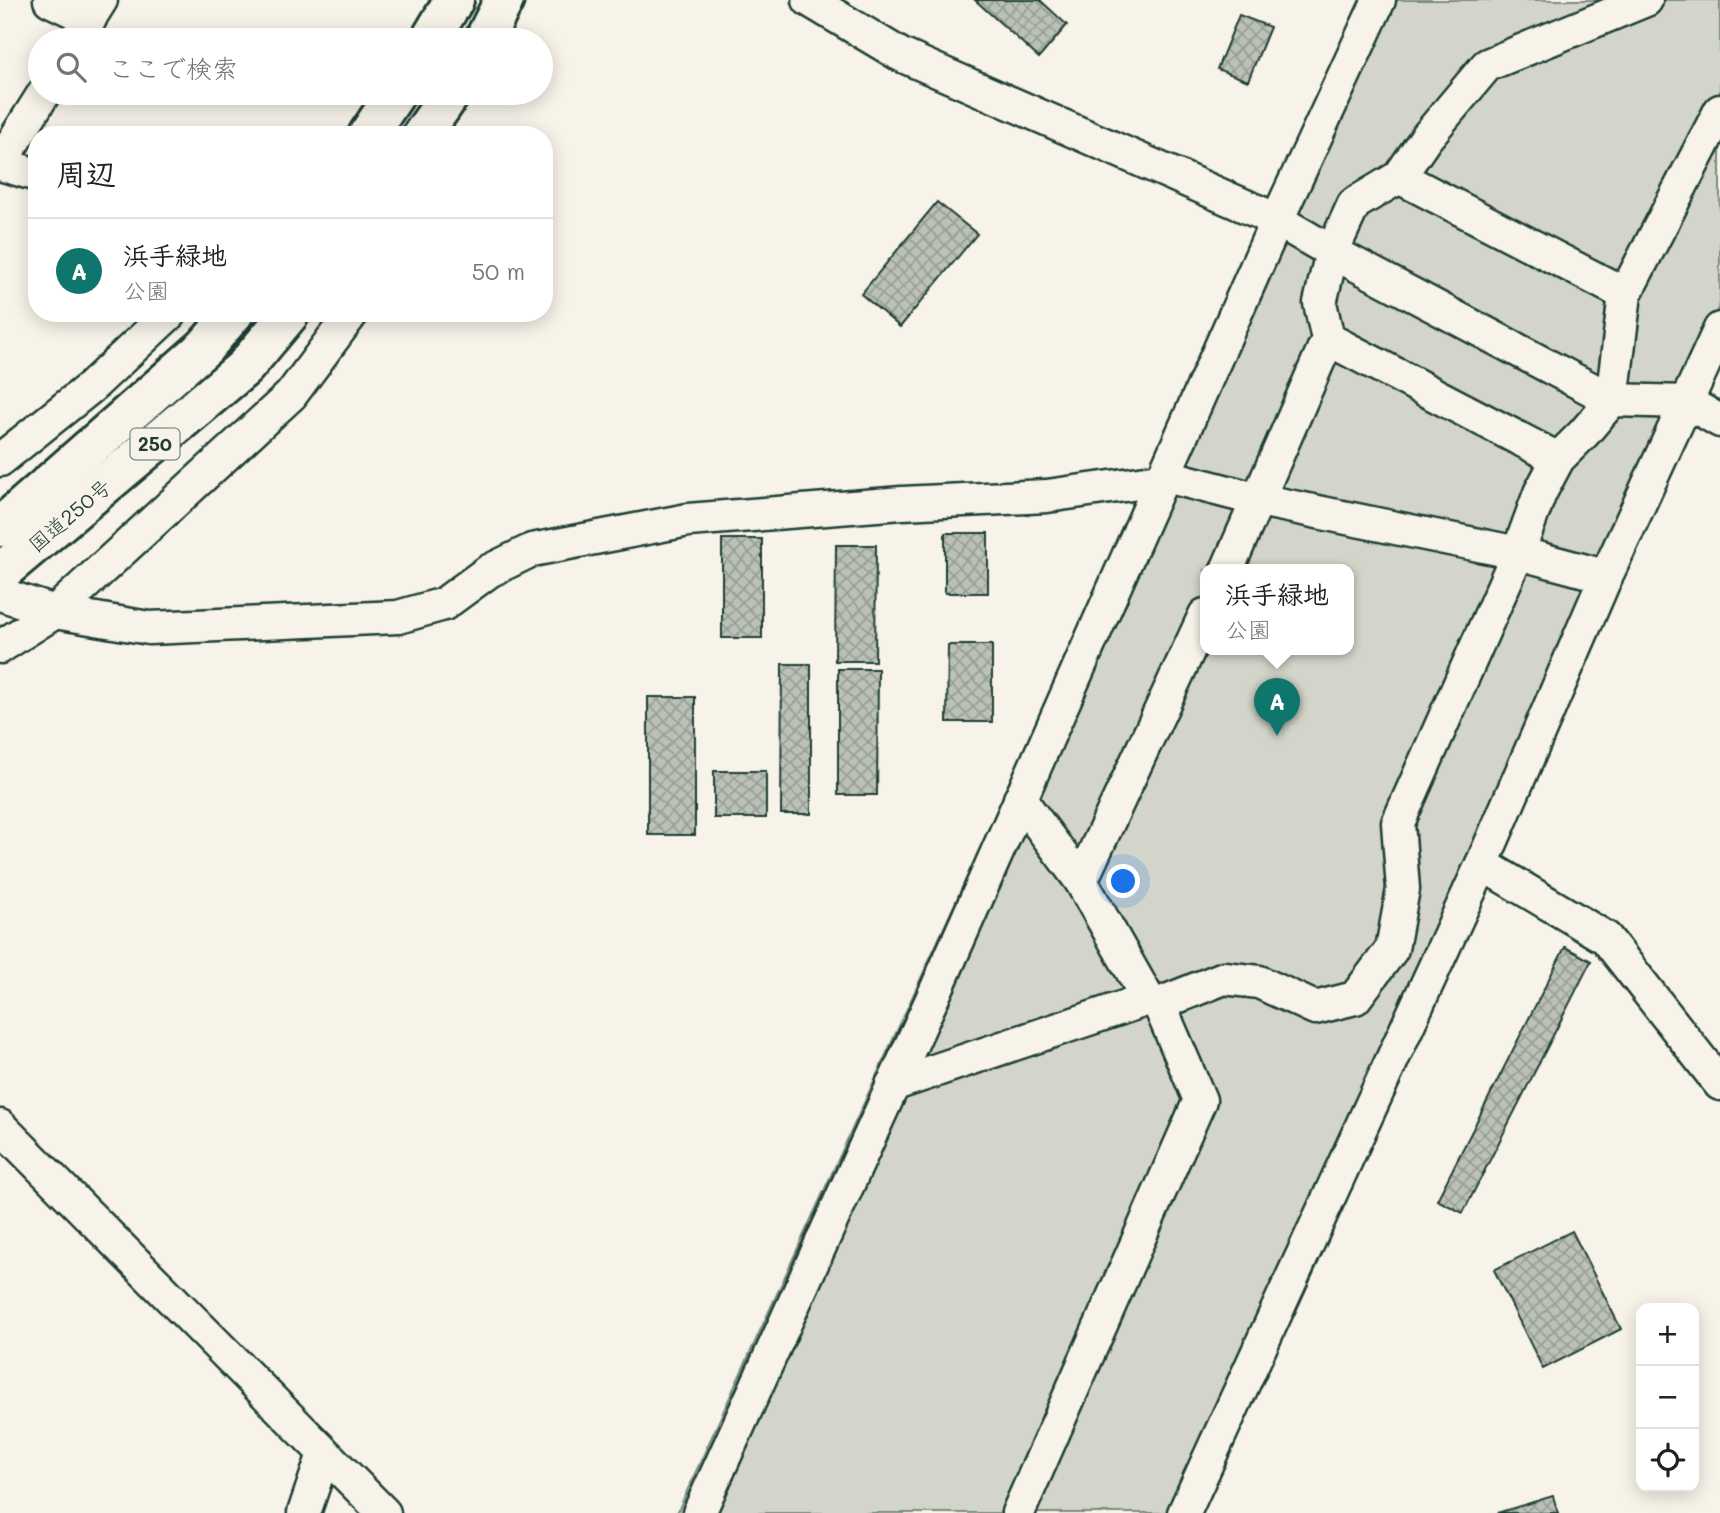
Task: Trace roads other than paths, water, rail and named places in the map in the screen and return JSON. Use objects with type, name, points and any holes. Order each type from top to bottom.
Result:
[{"type":"highway","points":[[437,28],[454,0]]},
{"type":"highway","points":[[490,28],[504,0]]},
{"type":"highway","points":[[428,126],[443,105]]},
{"type":"highway","name":"国道250号","points":[[0,527],[205,347],[226,322]]},
{"type":"highway","name":"国道250号","points":[[4,577],[245,367],[282,322]]},
{"type":"street","points":[[50,0],[88,15]]},
{"type":"street","points":[[809,0],[901,55],[1277,220],[1332,252],[1612,400],[1687,402],[1720,421]]},
{"type":"street","points":[[699,1513],[1277,220],[1379,0]]},
{"type":"street","points":[[1230,564],[1328,339],[1320,303],[1332,252],[1354,204],[1399,177],[1426,138],[1487,65],[1646,0]]},
{"type":"street","points":[[28,172],[0,164],[37,105]]},
{"type":"street","points":[[446,126],[455,105]]},
{"type":"street","points":[[892,1085],[1224,978],[1259,982],[1315,1009],[1355,998],[1392,949],[1404,889],[1398,823],[1518,553],[1540,493],[1558,459],[1612,400],[1625,295],[1720,111]]},
{"type":"street","points":[[1399,177],[1625,295]]},
{"type":"street","points":[[0,460],[91,387],[160,322]]},
{"type":"street","points":[[0,647],[55,612],[291,395],[345,322]]},
{"type":"street","points":[[1184,1513],[1482,864],[1604,581],[1720,329]]},
{"type":"street","points":[[1328,339],[1558,459]]},
{"type":"street","points":[[4,577],[55,612],[149,628],[398,617],[444,604],[489,571],[532,550],[688,520],[902,503],[1047,496],[1174,478],[1259,500],[1518,553],[1593,573],[1604,581]]},
{"type":"street","points":[[1081,881],[1200,626]]},
{"type":"street","points":[[1018,1513],[1200,1101],[1154,1002],[1081,881],[1020,799]]},
{"type":"street","points":[[1482,864],[1606,938],[1720,1083]]},
{"type":"street","points":[[0,1126],[384,1513]]},
{"type":"street","points":[[304,1513],[324,1454]]},
{"type":"place","name":"浜手緑地","points":[[1277,736]]}]
